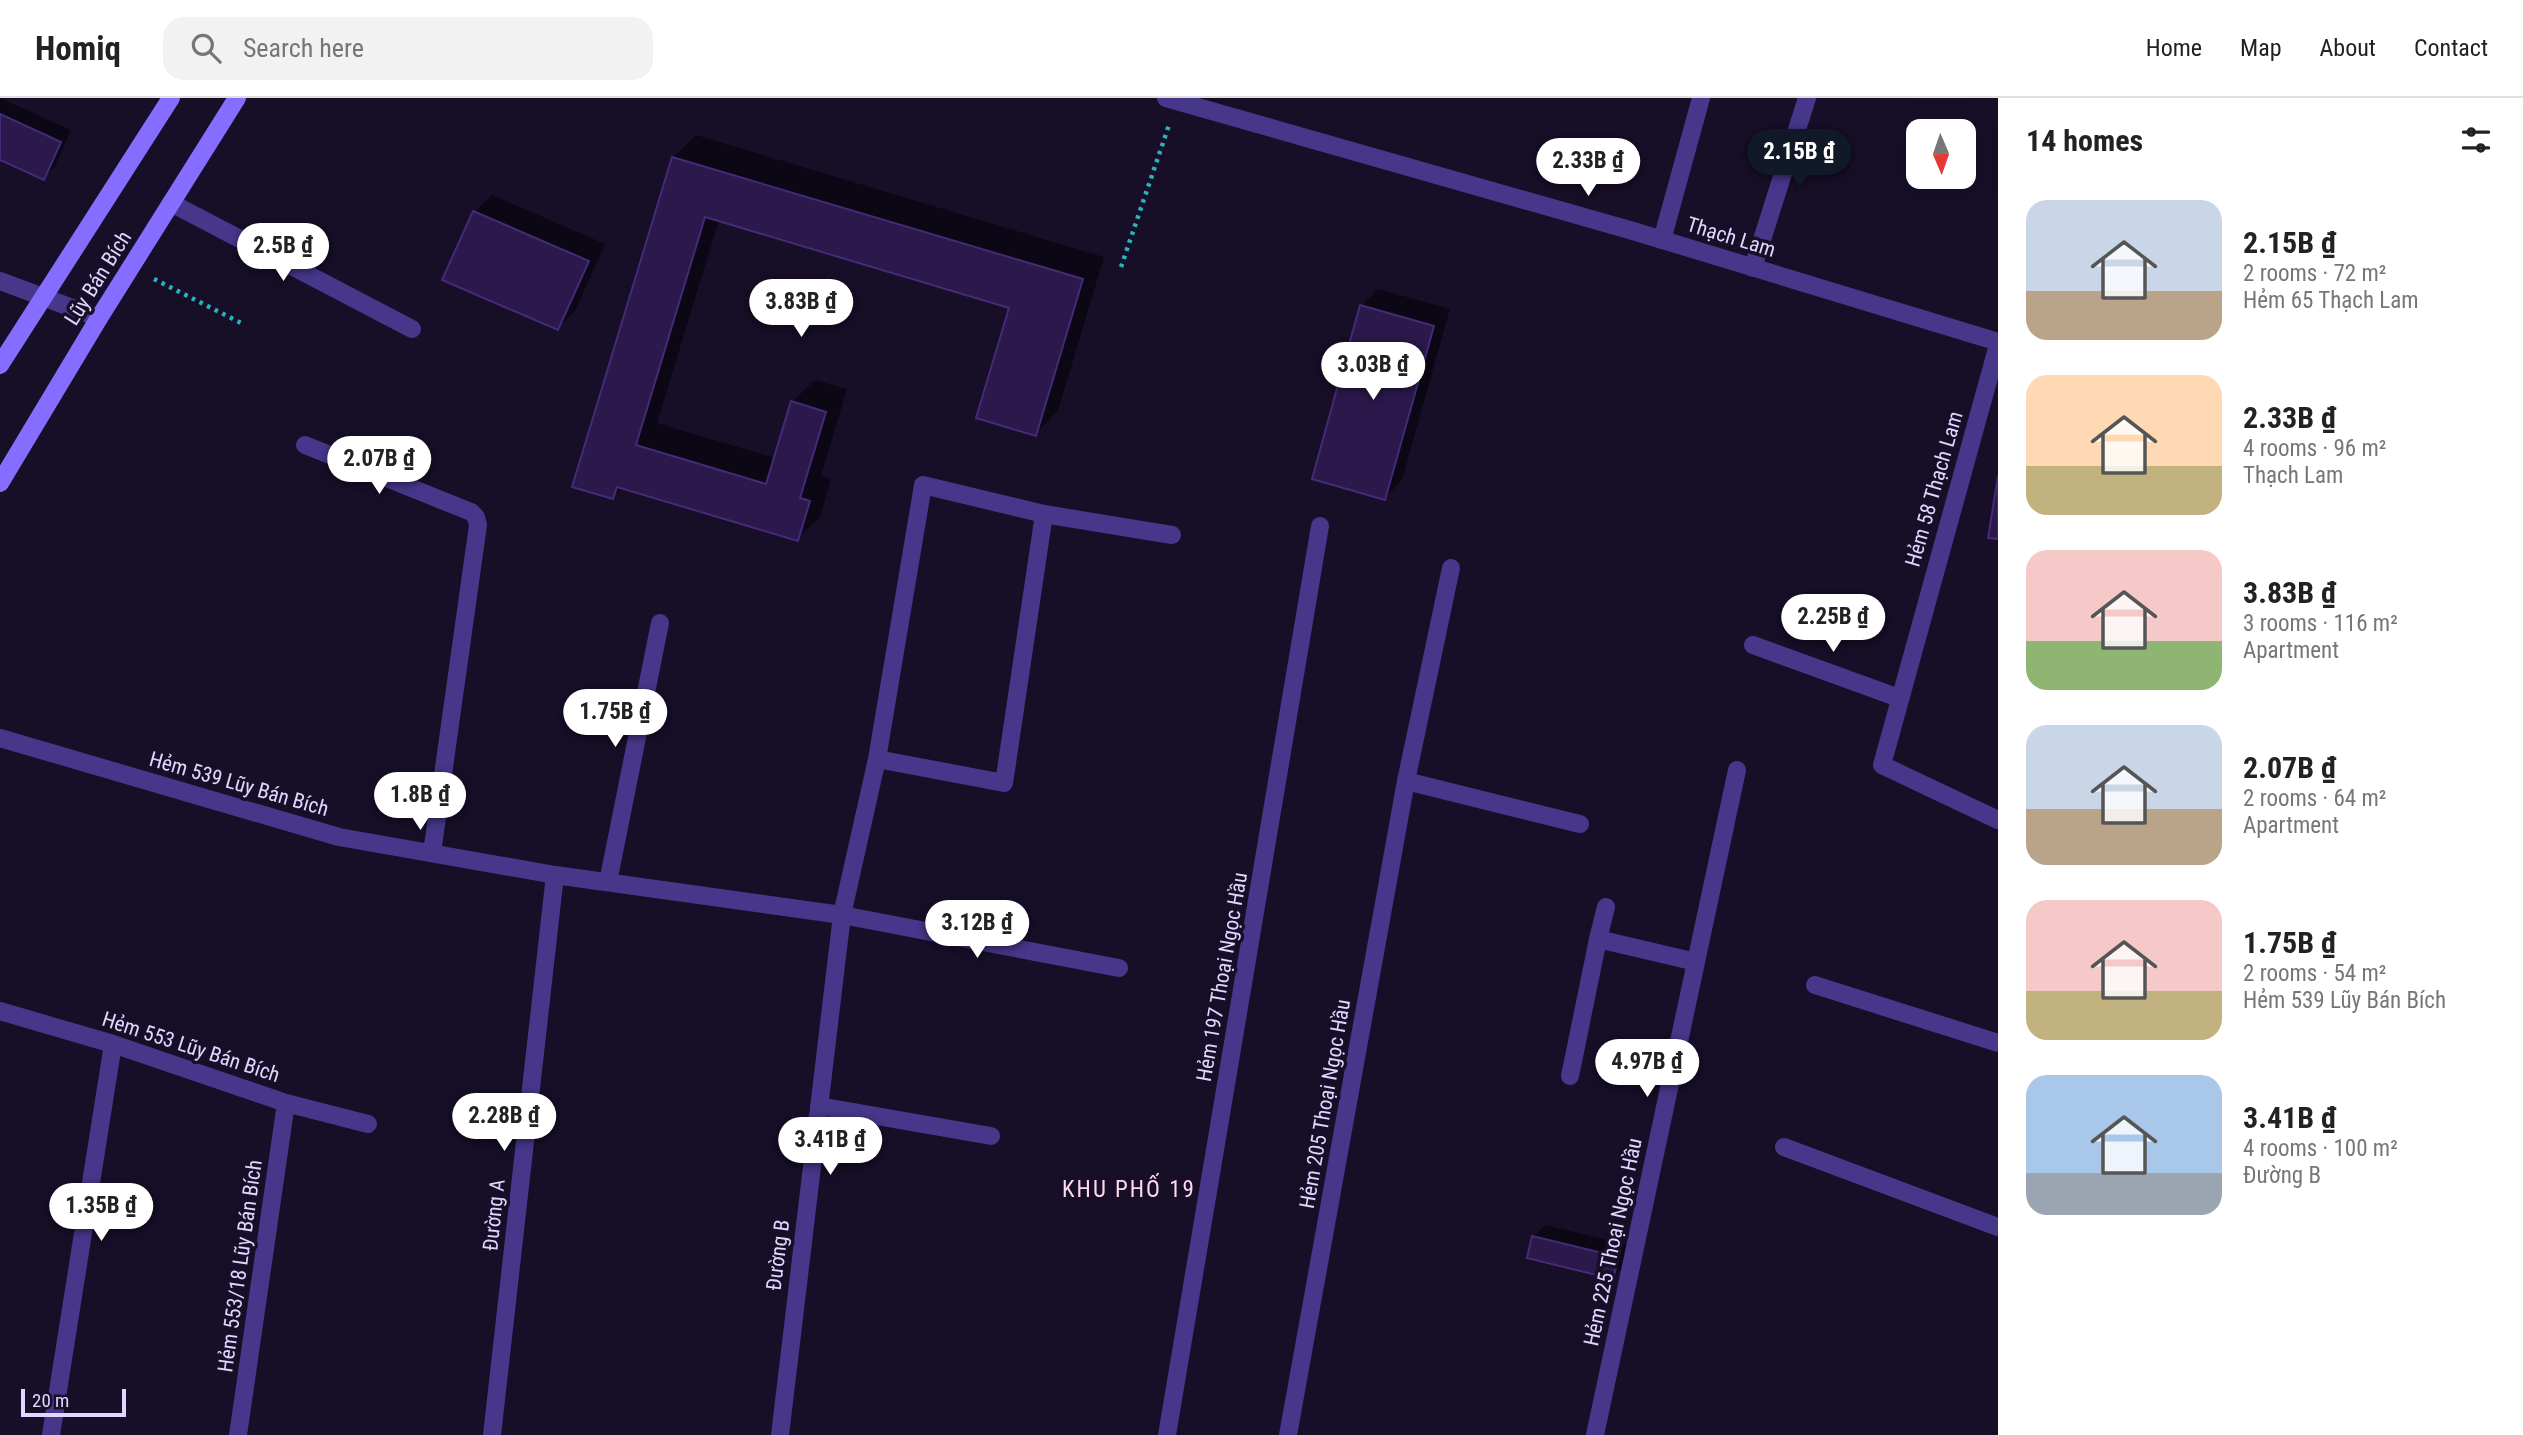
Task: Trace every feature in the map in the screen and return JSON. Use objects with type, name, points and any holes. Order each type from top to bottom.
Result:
[{"type":"main road","name":"Lũy Bán Bích","points":[[0,365],[171,98]]},
{"type":"main road","name":"Lũy Bán Bích","points":[[0,483],[99,318],[237,98]]},
{"type":"street","points":[[1662,240],[1701,98]]},
{"type":"street","points":[[1753,268],[1807,98]]},
{"type":"street","name":"Thạch Lam","points":[[1171,99],[1662,240],[1998,343]]},
{"type":"street","points":[[171,203],[412,329]]},
{"type":"street","points":[[0,281],[99,318]]},
{"type":"street","name":"Hẻm 58 Thạch Lam","points":[[1998,343],[1882,765],[1998,820]]},
{"type":"street","points":[[305,445],[471,512],[476,517],[478,525],[432,853]]},
{"type":"street","name":"Đường B","points":[[780,1435],[842,915],[877,759],[923,485],[1044,514]]},
{"type":"street","points":[[877,759],[1004,783],[1044,514],[1172,534]]},
{"type":"street","name":"Hẻm 197 Thoại Ngọc Hầu","points":[[1167,1435],[1320,526]]},
{"type":"street","name":"Hẻm 205 Thoại Ngọc Hầu","points":[[1289,1435],[1406,781],[1451,568]]},
{"type":"street","points":[[608,882],[660,623]]},
{"type":"street","points":[[1753,646],[1899,698]]},
{"type":"street","name":"Hẻm 539 Lũy Bán Bích","points":[[0,738],[339,837],[555,875],[842,915],[1119,968]]},
{"type":"street","name":"Hẻm 225 Thoại Ngọc Hầu","points":[[1595,1435],[1737,770]]},
{"type":"street","points":[[1406,781],[1580,824]]},
{"type":"street","name":"Đường A","points":[[492,1435],[555,875]]},
{"type":"street","points":[[1570,1076],[1606,907]]},
{"type":"street","points":[[1598,939],[1696,961]]},
{"type":"street","points":[[1815,985],[1998,1043]]},
{"type":"street","name":"Hẻm 553 Lũy Bán Bích","points":[[0,1011],[113,1044],[286,1103],[368,1125]]},
{"type":"street","points":[[51,1435],[113,1044]]},
{"type":"street","name":"Hẻm 553/18 Lũy Bán Bích","points":[[238,1435],[286,1103]]},
{"type":"street","points":[[819,1106],[991,1136]]},
{"type":"street","points":[[1784,1147],[1998,1227]]},
{"type":"path","points":[[1121,267],[1171,99]]},
{"type":"path","points":[[131,267],[244,325]]},
{"type":"building","points":[[0,114],[61,142],[44,180],[0,160]]},
{"type":"building","points":[[672,157],[1083,279],[1036,436],[976,418],[1009,308],[705,217],[636,445],[766,484],[791,401],[826,412],[800,498],[810,501],[798,541],[617,487],[613,499],[572,487]]},
{"type":"building","points":[[473,211],[589,261],[558,330],[442,280]]},
{"type":"building","points":[[1360,305],[1434,326],[1385,500],[1312,479]]},
{"type":"building","points":[[1998,476],[1998,539],[1988,538]]},
{"type":"building","points":[[1532,1236],[1619,1257],[1613,1279],[1527,1258]]},
{"type":"district","name":"KHU PHỐ 19","points":[[1129,1189]]}]
